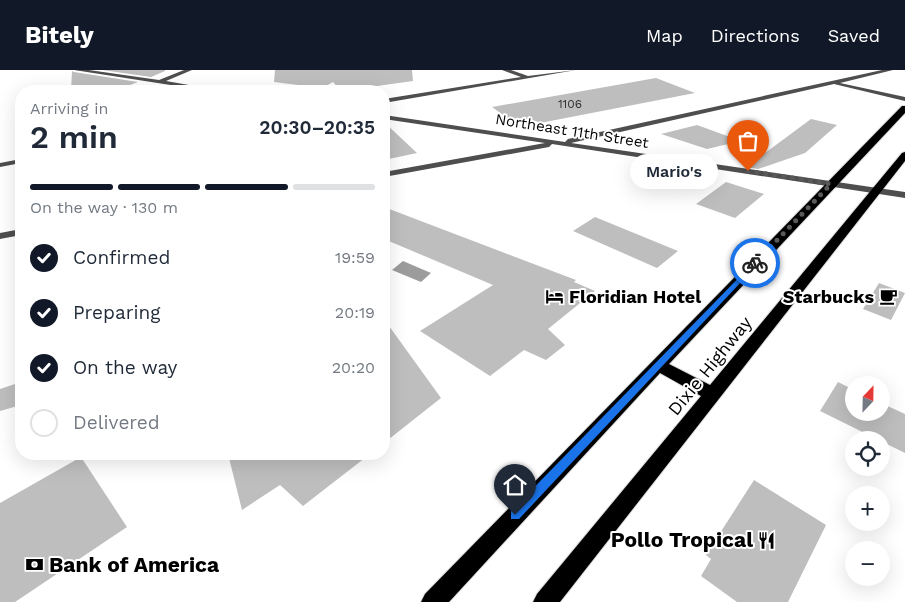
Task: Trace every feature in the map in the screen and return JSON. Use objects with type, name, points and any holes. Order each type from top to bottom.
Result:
[{"type":"highway","points":[[433,602],[658,364],[905,108]]},
{"type":"highway","name":"Dixie Highway","points":[[545,602],[905,155]]},
{"type":"highway","points":[[658,364],[712,394]]},
{"type":"street","points":[[77,70],[179,85]]},
{"type":"street","points":[[159,82],[189,70]]},
{"type":"street","points":[[505,70],[530,77]]},
{"type":"street","points":[[527,70],[530,77]]},
{"type":"street","points":[[390,100],[573,70]]},
{"type":"street","points":[[390,174],[560,143],[890,70]]},
{"type":"street","points":[[833,83],[905,99]]},
{"type":"street","name":"Northeast 11th Street","points":[[390,118],[905,194]]},
{"type":"street","points":[[0,165],[15,162]]},
{"type":"street","points":[[0,236],[15,233]]},
{"type":"shaded area","points":[[403,261],[431,273],[421,282],[392,270]]},
{"type":"building","points":[[102,70],[165,70],[165,71],[151,77]]},
{"type":"building","points":[[275,70],[412,70],[413,81],[384,85],[336,85],[333,82],[328,85],[298,85],[274,82]]},
{"type":"building","points":[[72,71],[138,82],[130,85],[71,85]]},
{"type":"building","points":[[656,78],[695,93],[540,123],[536,121],[514,123],[492,107]]},
{"type":"building","points":[[811,119],[837,125],[805,153],[758,169],[746,167]]},
{"type":"building","points":[[697,125],[741,141],[707,149],[661,134]]},
{"type":"building","points":[[390,128],[417,153],[390,159]]},
{"type":"building","points":[[726,182],[764,194],[735,218],[696,204]]},
{"type":"building","name":"Floridian Hotel","points":[[390,209],[576,280],[574,282],[595,291],[548,329],[565,345],[546,360],[524,350],[490,376],[420,331],[493,285],[390,242]]},
{"type":"building","points":[[595,217],[678,251],[657,268],[573,231]]},
{"type":"building","points":[[879,283],[905,293],[891,320],[863,309]]},
{"type":"building","points":[[390,327],[441,398],[390,438]]},
{"type":"building","points":[[838,382],[845,386],[845,421],[890,421],[890,407],[905,414],[905,453],[890,446],[890,431],[860,431],[820,411]]},
{"type":"building","points":[[15,384],[15,407],[0,411],[0,389]]},
{"type":"building","name":"Bank of America","points":[[76,460],[83,460],[127,527],[15,602],[0,602],[0,503]]},
{"type":"building","points":[[230,460],[362,460],[303,506],[280,485],[242,510]]},
{"type":"building","name":"Pollo Tropical","points":[[754,480],[826,525],[788,602],[737,602],[701,576],[711,559],[706,555]]},
{"type":"way so far","points":[[748,171],[831,184],[755,263]]},
{"type":"place","name":"Mario's","points":[[748,171]]},
{"type":"place","name":"Floridian Hotel","points":[[555,297]]},
{"type":"place","name":"Starbucks","points":[[888,297]]},
{"type":"place","name":"Pollo Tropical","points":[[767,540]]},
{"type":"place","name":"Bank of America","points":[[35,565]]},
{"type":"route","points":[[515,515],[755,263]]}]
